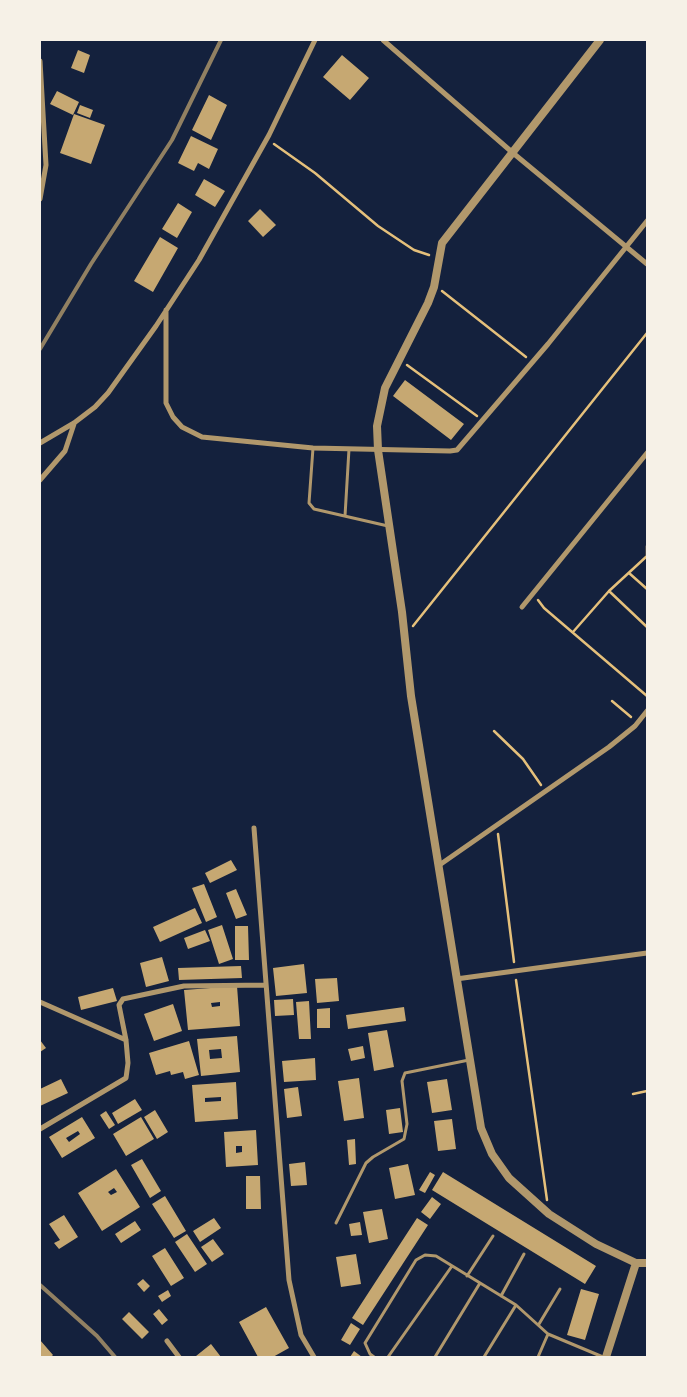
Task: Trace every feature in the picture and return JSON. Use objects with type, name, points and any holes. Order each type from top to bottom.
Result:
[{"type":"street","points":[[40,443],[74,423],[108,394],[166,310],[199,260],[267,139],[315,40]]},
{"type":"street","points":[[383,40],[513,153],[647,264]]},
{"type":"street","points":[[600,40],[513,153],[448,233],[438,258],[434,286],[428,303],[385,388],[380,406],[378,450],[405,637],[411,696],[481,1128],[492,1154],[509,1178],[549,1214],[596,1244],[636,1263],[647,1263]]},
{"type":"street","points":[[40,61],[46,165],[40,199]]},
{"type":"street","points":[[166,310],[166,403],[172,417],[182,427],[202,437],[313,448],[457,450],[533,362],[647,221]]},
{"type":"street","points":[[40,480],[65,451],[74,423]]},
{"type":"street","points":[[522,607],[647,453]]},
{"type":"street","points":[[438,866],[609,747],[638,723],[647,711]]},
{"type":"street","points":[[254,828],[289,1280],[301,1335],[314,1357]]},
{"type":"street","points":[[456,979],[647,953]]},
{"type":"street","points":[[40,1129],[126,1078],[128,1063],[126,1040],[119,1005],[123,999],[184,986],[266,986]]},
{"type":"street","points":[[40,1002],[126,1040]]},
{"type":"street","points":[[604,1357],[636,1263]]},
{"type":"street","points":[[167,1341],[180,1357]]},
{"type":"lane","points":[[313,448],[309,503],[314,509],[389,526]]},
{"type":"lane","points":[[345,516],[349,449]]},
{"type":"lane","points":[[336,1224],[366,1163],[404,1139],[407,1124],[402,1081],[405,1073],[470,1060]]},
{"type":"lane","points":[[467,1276],[493,1236]]},
{"type":"lane","points":[[501,1296],[524,1254]]},
{"type":"lane","points":[[374,1357],[370,1354],[364,1343],[416,1260],[425,1255],[436,1256],[516,1305],[548,1334],[604,1357]]},
{"type":"lane","points":[[388,1357],[452,1266]]},
{"type":"lane","points":[[436,1357],[480,1283]]},
{"type":"lane","points":[[539,1324],[560,1289]]},
{"type":"lane","points":[[484,1357],[516,1305]]},
{"type":"lane","points":[[538,1357],[548,1334]]},
{"type":"path","points":[[267,139],[315,173],[378,226],[414,250],[438,258]]},
{"type":"path","points":[[434,286],[533,362]]},
{"type":"path","points":[[405,637],[647,332]]},
{"type":"path","points":[[399,360],[483,420]]},
{"type":"path","points":[[573,632],[609,591],[647,555],[647,546]]},
{"type":"path","points":[[628,573],[647,589]]},
{"type":"path","points":[[609,591],[647,627]]},
{"type":"path","points":[[533,594],[544,608],[647,696]]},
{"type":"path","points":[[612,700],[638,723]]},
{"type":"path","points":[[494,732],[523,759],[546,792]]},
{"type":"path","points":[[497,826],[549,1214]]},
{"type":"path","points":[[633,1094],[647,1092]]},
{"type":"building","points":[[78,50],[90,55],[84,73],[71,68]]},
{"type":"building","points":[[342,55],[369,78],[350,100],[323,77]]},
{"type":"building","points":[[57,91],[79,102],[73,115],[50,104]]},
{"type":"building","points":[[209,95],[227,105],[211,140],[192,130]]},
{"type":"building","points":[[80,105],[93,110],[90,118],[77,113]]},
{"type":"building","points":[[74,114],[105,125],[91,164],[60,153]]},
{"type":"building","points":[[191,136],[218,149],[209,169],[198,163],[194,171],[178,163]]},
{"type":"building","points":[[204,179],[225,191],[215,207],[195,195]]},
{"type":"building","points":[[178,203],[192,212],[177,238],[162,229]]},
{"type":"building","points":[[260,209],[276,225],[263,237],[248,221]]},
{"type":"building","points":[[160,237],[178,248],[153,292],[134,281]]},
{"type":"building","points":[[405,380],[464,424],[451,440],[393,396]]},
{"type":"building","points":[[231,860],[237,870],[210,883],[205,873]]},
{"type":"building","points":[[204,884],[217,917],[206,922],[192,888]]},
{"type":"building","points":[[236,889],[247,915],[236,919],[226,893]]},
{"type":"building","points":[[195,908],[202,923],[160,942],[153,927]]},
{"type":"building","points":[[222,925],[233,959],[219,964],[208,930]]},
{"type":"building","points":[[235,926],[248,926],[249,960],[235,960]]},
{"type":"building","points":[[205,930],[210,941],[188,949],[184,938]]},
{"type":"building","points":[[162,957],[169,981],[146,987],[140,963]]},
{"type":"building","points":[[304,964],[307,993],[276,996],[273,968]]},
{"type":"building","points":[[241,966],[242,978],[179,980],[178,968]]},
{"type":"building","points":[[337,978],[339,1001],[317,1003],[315,979]]},
{"type":"building","points":[[237,986],[240,1026],[188,1030],[184,990]],"holes":[[[220,1002],[220,1006],[212,1007],[211,1003]]]},
{"type":"building","points":[[113,988],[117,1001],[81,1010],[78,997]]},
{"type":"building","points":[[293,999],[294,1015],[275,1016],[274,1000]]},
{"type":"building","points":[[309,1001],[311,1039],[299,1039],[296,1002]]},
{"type":"building","points":[[173,1004],[182,1031],[154,1041],[144,1014]]},
{"type":"building","points":[[404,1007],[406,1021],[348,1029],[346,1015]]},
{"type":"building","points":[[330,1008],[330,1028],[317,1028],[317,1009]]},
{"type":"building","points":[[387,1030],[394,1067],[374,1071],[368,1033]]},
{"type":"building","points":[[237,1036],[240,1072],[201,1076],[197,1039]],"holes":[[[221,1049],[222,1058],[210,1059],[209,1050]]]},
{"type":"building","points":[[40,1040],[46,1048],[40,1052]]},
{"type":"building","points":[[189,1041],[199,1075],[185,1079],[183,1072],[171,1075],[170,1071],[156,1075],[149,1053]]},
{"type":"building","points":[[363,1046],[365,1058],[351,1061],[348,1049]]},
{"type":"building","points":[[315,1058],[316,1080],[284,1082],[282,1061]]},
{"type":"building","points":[[359,1078],[364,1118],[344,1121],[338,1081]]},
{"type":"building","points":[[61,1079],[68,1093],[40,1106],[40,1089]]},
{"type":"building","points":[[447,1079],[452,1110],[432,1113],[427,1082]]},
{"type":"building","points":[[236,1082],[238,1119],[195,1122],[192,1085]],"holes":[[[221,1097],[221,1101],[205,1102],[205,1098]]]},
{"type":"building","points":[[298,1087],[302,1116],[287,1118],[284,1089]]},
{"type":"building","points":[[135,1099],[142,1110],[118,1124],[112,1113]]},
{"type":"building","points":[[400,1108],[403,1132],[389,1134],[386,1110]]},
{"type":"building","points":[[155,1110],[168,1132],[157,1139],[144,1117]]},
{"type":"building","points":[[106,1111],[115,1125],[109,1129],[100,1115]]},
{"type":"building","points":[[82,1117],[95,1138],[62,1158],[49,1137]],"holes":[[[78,1131],[80,1134],[69,1142],[66,1138]]]},
{"type":"building","points":[[141,1117],[154,1139],[126,1156],[113,1134]]},
{"type":"building","points":[[452,1119],[456,1149],[438,1151],[434,1121]]},
{"type":"building","points":[[256,1130],[258,1165],[226,1167],[224,1132]],"holes":[[[236,1146],[242,1146],[242,1152],[236,1153]]]},
{"type":"building","points":[[355,1139],[356,1164],[349,1165],[347,1140]]},
{"type":"building","points":[[142,1159],[161,1191],[150,1198],[131,1165]]},
{"type":"building","points":[[305,1162],[307,1185],[291,1186],[289,1164]]},
{"type":"building","points":[[408,1164],[415,1195],[395,1199],[389,1168]]},
{"type":"building","points":[[116,1169],[140,1207],[102,1231],[78,1193]],"holes":[[[114,1188],[117,1192],[111,1195],[108,1192]]]},
{"type":"building","points":[[430,1172],[435,1175],[425,1193],[419,1190]]},
{"type":"building","points":[[443,1172],[596,1266],[585,1284],[432,1190]]},
{"type":"building","points":[[246,1176],[260,1176],[261,1209],[246,1209]]},
{"type":"building","points":[[165,1196],[186,1231],[174,1238],[152,1204]]},
{"type":"building","points":[[432,1197],[441,1204],[430,1219],[421,1212]]},
{"type":"building","points":[[382,1209],[388,1239],[369,1243],[363,1212]]},
{"type":"building","points":[[64,1215],[78,1237],[59,1249],[54,1243],[60,1240],[49,1224]]},
{"type":"building","points":[[214,1218],[221,1228],[200,1242],[193,1231]]},
{"type":"building","points":[[417,1218],[428,1225],[363,1325],[352,1318]]},
{"type":"building","points":[[135,1221],[141,1230],[121,1243],[115,1234]]},
{"type":"building","points":[[360,1222],[362,1235],[351,1236],[349,1224]]},
{"type":"building","points":[[187,1234],[207,1264],[195,1272],[175,1242]]},
{"type":"building","points":[[213,1239],[224,1254],[212,1262],[201,1247]]},
{"type":"building","points":[[165,1248],[184,1278],[171,1286],[152,1256]]},
{"type":"building","points":[[356,1254],[361,1284],[341,1287],[336,1257]]},
{"type":"building","points":[[143,1279],[150,1286],[144,1292],[137,1284]]},
{"type":"building","points":[[581,1289],[599,1294],[585,1340],[567,1335]]},
{"type":"building","points":[[168,1290],[171,1296],[162,1302],[158,1296]]},
{"type":"building","points":[[266,1307],[289,1348],[273,1357],[258,1357],[239,1322]]},
{"type":"building","points":[[159,1309],[168,1320],[162,1325],[153,1314]]},
{"type":"building","points":[[129,1312],[149,1332],[142,1339],[122,1319]]},
{"type":"building","points":[[351,1323],[360,1329],[350,1345],[341,1340]]},
{"type":"building","points":[[40,1340],[53,1355],[51,1357],[40,1357]]},
{"type":"building","points":[[211,1344],[221,1357],[196,1356]]},
{"type":"building","points":[[354,1351],[362,1357],[350,1357]]},
{"type":"railway","points":[[40,349],[91,264],[172,140],[221,40]]},
{"type":"railway","points":[[40,1285],[97,1336],[115,1357]]}]
